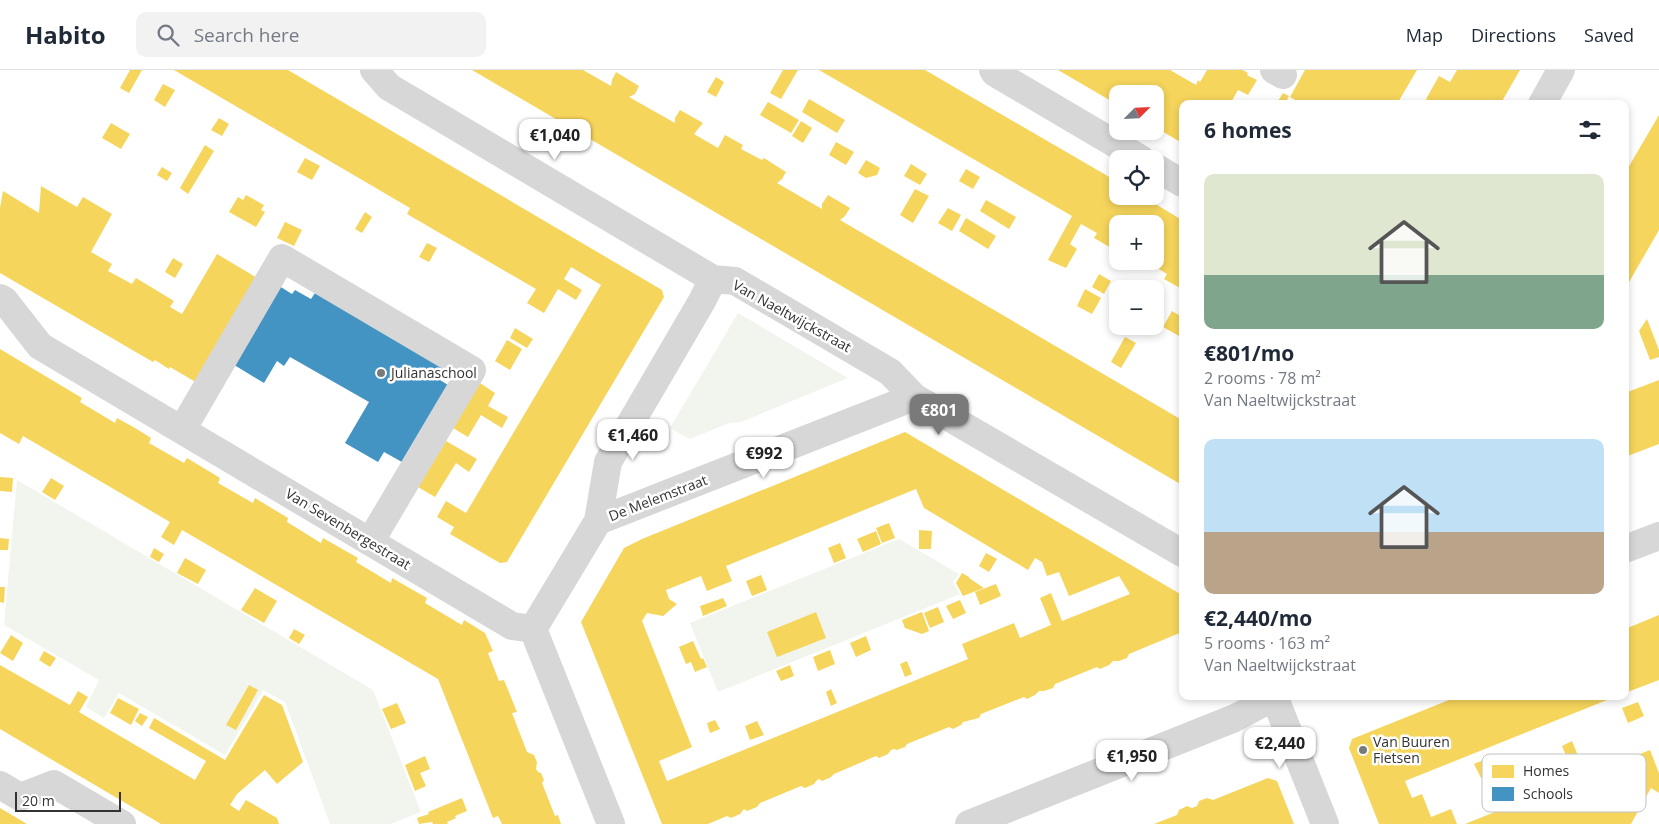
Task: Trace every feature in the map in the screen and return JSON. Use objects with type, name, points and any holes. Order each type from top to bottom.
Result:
[{"type":"street","name":"Van Naeltwijckstraat","points":[[374,70],[388,87],[713,279],[735,281],[890,372],[914,397],[1179,551]]},
{"type":"street","points":[[993,70],[995,73],[1126,150]]},
{"type":"street","points":[[1544,100],[1562,70]]},
{"type":"street","points":[[1164,172],[1179,181]]},
{"type":"street","points":[[182,430],[282,258],[472,370],[370,542]]},
{"type":"street","points":[[611,824],[533,630],[598,521],[608,462],[713,279]]},
{"type":"street","name":"Van Sevenbergestraat","points":[[0,298],[4,300],[40,346],[512,626],[533,630]]},
{"type":"street","name":"De Melemstraat","points":[[598,521],[914,397]]},
{"type":"street","points":[[1629,547],[1659,536]]},
{"type":"street","points":[[968,824],[1235,718],[1268,700]]},
{"type":"street","points":[[1275,700],[1325,824]]},
{"type":"street","points":[[0,785],[20,797],[54,784],[122,824]]},
{"type":"shaded area","points":[[738,313],[848,378],[741,422],[729,423],[690,439],[670,428]]},
{"type":"shaded area","points":[[17,480],[373,690],[421,812],[390,824],[330,824],[285,702],[263,690],[225,755],[119,693],[104,718],[86,707],[99,680],[4,625]]},
{"type":"shaded area","points":[[899,539],[959,574],[953,582],[960,594],[718,692],[690,623]]},
{"type":"building: Homes","points":[[130,70],[142,70],[129,93],[120,88]]},
{"type":"building: Homes","points":[[174,70],[288,70],[662,290],[664,297],[507,562],[500,563],[450,534],[454,527],[437,517],[446,501],[466,513],[601,285],[571,267],[564,279],[582,290],[576,300],[558,289],[544,313],[527,303],[536,289],[407,214],[410,208]]},
{"type":"building: Homes","points":[[472,70],[583,70],[611,86],[616,72],[639,86],[635,94],[629,97],[675,123],[675,118],[680,110],[703,123],[694,134],[718,148],[725,135],[743,145],[741,149],[762,160],[764,158],[786,172],[777,183],[822,209],[822,204],[828,195],[850,208],[840,220],[1179,418],[1179,483]]},
{"type":"building: Homes","points":[[783,70],[798,70],[781,99],[770,93]]},
{"type":"building: Homes","points":[[819,70],[925,70],[1109,177],[1109,205],[1157,205],[1179,218],[1179,287],[1164,279],[1167,274],[1161,270],[1164,270],[1164,215],[1109,215],[1109,247],[1094,238],[1097,233],[1081,224],[1070,244],[1077,249],[1066,268],[1048,260],[1072,216]]},
{"type":"building: Homes","points":[[1058,70],[1170,70],[1196,85],[1207,70],[1243,70],[1248,73],[1247,75],[1257,80],[1248,95],[1238,90],[1232,100],[1179,100],[1179,141],[1164,132],[1164,85],[1109,85],[1109,100]]},
{"type":"building: Homes","points":[[1305,70],[1417,70],[1399,100],[1295,100],[1290,97]]},
{"type":"building: Homes","points":[[1457,70],[1520,70],[1503,100],[1426,99],[1439,76],[1450,82]]},
{"type":"building: Homes","points":[[716,77],[724,82],[716,97],[707,92]]},
{"type":"building: Homes","points":[[163,84],[175,90],[165,107],[154,100]]},
{"type":"building: Homes","points":[[1283,93],[1289,96],[1287,100],[1279,100]]},
{"type":"building: Homes","points":[[809,99],[845,120],[837,133],[802,112]]},
{"type":"building: Homes","points":[[768,102],[799,120],[791,133],[760,115]]},
{"type":"building: Homes","points":[[1659,115],[1659,230],[1629,282],[1629,166]]},
{"type":"building: Homes","points":[[219,118],[229,124],[222,136],[211,130]]},
{"type":"building: Homes","points":[[801,121],[812,128],[803,143],[792,136]]},
{"type":"building: Homes","points":[[111,123],[130,134],[121,149],[102,138]]},
{"type":"building: Homes","points":[[836,142],[854,152],[846,165],[829,155]]},
{"type":"building: Homes","points":[[205,145],[214,151],[188,194],[180,188]]},
{"type":"building: Homes","points":[[305,158],[320,166],[312,180],[297,172]]},
{"type":"building: Homes","points":[[866,160],[880,168],[877,175],[866,178],[858,173]]},
{"type":"building: Homes","points":[[911,164],[927,174],[920,185],[904,176]]},
{"type":"building: Homes","points":[[162,167],[172,173],[167,181],[157,175]]},
{"type":"building: Homes","points":[[966,169],[980,177],[973,189],[959,181]]},
{"type":"building: Homes","points":[[41,186],[77,207],[83,197],[112,214],[91,252],[112,264],[108,271],[132,284],[136,278],[174,301],[170,307],[182,314],[217,254],[259,279],[199,384],[170,367],[169,369],[155,360],[153,362],[0,273],[0,208],[3,191],[39,213]]},
{"type":"building: Homes","points":[[915,189],[929,196],[913,223],[900,215]]},
{"type":"building: Homes","points":[[246,195],[264,205],[261,210],[265,212],[256,227],[229,212],[238,197],[243,200]]},
{"type":"building: Homes","points":[[986,200],[1016,217],[1009,229],[980,211]]},
{"type":"building: Homes","points":[[948,208],[961,215],[952,231],[938,223]]},
{"type":"building: Homes","points":[[365,212],[372,217],[362,233],[355,229]]},
{"type":"building: Homes","points":[[966,218],[996,236],[988,249],[959,231]]},
{"type":"building: Homes","points":[[285,222],[302,230],[294,246],[277,238]]},
{"type":"building: Homes","points":[[427,243],[437,248],[429,262],[419,257]]},
{"type":"building: Homes","points":[[173,258],[183,264],[175,278],[165,272]]},
{"type":"building: Homes","points":[[1099,274],[1109,280],[1104,294],[1092,287]]},
{"type":"building: Homes","points":[[1085,289],[1101,298],[1092,314],[1077,306]]},
{"type":"building: Homes","points":[[1172,311],[1179,315],[1179,336],[1164,328]]},
{"type":"building: Homes","points":[[1647,319],[1659,350],[1659,357],[1650,360],[1639,331]]},
{"type":"building: Homes","points":[[515,328],[533,339],[527,348],[510,338]]},
{"type":"building: Homes","points":[[1125,337],[1136,343],[1121,368],[1111,362]]},
{"type":"building: Homes","points":[[507,340],[522,349],[510,370],[495,361]]},
{"type":"building: Homes","points":[[0,349],[82,398],[80,402],[115,423],[117,418],[151,438],[149,443],[184,463],[187,458],[220,478],[218,483],[253,503],[255,498],[288,518],[287,522],[321,543],[323,538],[358,558],[356,562],[391,583],[392,578],[427,598],[425,603],[462,625],[464,620],[485,633],[493,651],[488,653],[499,681],[504,680],[517,712],[512,713],[527,752],[534,755],[537,762],[536,769],[541,773],[544,780],[542,783],[555,816],[558,815],[561,824],[502,824],[498,816],[493,818],[438,679],[182,530],[174,545],[161,537],[170,522],[23,436],[19,444],[0,433]]},
{"type":"building: Homes","points":[[1659,380],[1659,444],[1629,455],[1629,391]]},
{"type":"building: Homes","points":[[480,383],[495,393],[488,406],[508,417],[502,428],[481,415],[468,437],[453,428]]},
{"type":"building: Homes","points":[[905,432],[1179,593],[1179,633],[1129,654],[1127,658],[1113,661],[1100,669],[1097,667],[1055,684],[1053,688],[1039,691],[1027,699],[1024,697],[981,714],[979,718],[963,722],[953,729],[949,727],[907,744],[905,747],[891,750],[888,754],[879,758],[876,756],[822,781],[819,779],[814,784],[805,788],[801,786],[760,803],[757,807],[747,811],[744,809],[740,814],[731,818],[727,816],[708,824],[662,824],[581,622],[624,548]],"holes":[[[916,489],[924,508],[1028,570],[1035,558],[1042,562],[1047,576],[1059,572],[1069,596],[1119,576],[1130,594],[1062,621],[1051,593],[1040,598],[1051,625],[1020,638],[1014,623],[962,644],[968,659],[667,781],[659,761],[692,747],[642,621],[647,613],[663,616],[677,604],[669,599],[666,590],[701,576],[707,591],[732,581],[726,566]]]},
{"type":"building: Homes","points":[[446,441],[477,459],[469,472],[456,463],[435,497],[418,487]]},
{"type":"building: Homes","points":[[0,477],[13,478],[12,492],[0,491]]},
{"type":"building: Homes","points":[[51,478],[64,486],[55,500],[42,492]]},
{"type":"building: Homes","points":[[889,523],[895,538],[882,543],[876,528]]},
{"type":"building: Homes","points":[[919,530],[932,531],[931,549],[919,549]]},
{"type":"building: Homes","points":[[876,531],[881,544],[863,552],[857,539]]},
{"type":"building: Homes","points":[[0,538],[9,539],[8,550],[0,550]]},
{"type":"building: Homes","points":[[840,543],[846,558],[834,563],[828,548]]},
{"type":"building: Homes","points":[[154,548],[164,554],[159,562],[150,557]]},
{"type":"building: Homes","points":[[986,553],[997,559],[989,572],[979,566]]},
{"type":"building: Homes","points":[[185,558],[206,570],[198,584],[177,573]]},
{"type":"building: Homes","points":[[962,573],[984,588],[963,596],[956,583]]},
{"type":"building: Homes","points":[[761,575],[767,590],[752,596],[746,581]]},
{"type":"building: Homes","points":[[996,584],[1001,596],[980,605],[975,592]]},
{"type":"building: Homes","points":[[0,587],[5,587],[4,603],[0,602]]},
{"type":"building: Homes","points":[[255,588],[277,601],[264,623],[241,610]]},
{"type":"building: Homes","points":[[723,598],[727,606],[703,616],[700,606]]},
{"type":"building: Homes","points":[[960,600],[966,613],[953,619],[946,606]]},
{"type":"building: Homes","points":[[938,607],[944,622],[930,628],[924,613]]},
{"type":"building: Homes","points":[[816,612],[826,638],[777,657],[767,632]]},
{"type":"building: Homes","points":[[922,612],[929,631],[922,634],[905,628],[902,620]]},
{"type":"building: Homes","points":[[1659,615],[1659,680],[1629,691],[1629,627]]},
{"type":"building: Homes","points":[[294,629],[305,635],[299,644],[289,638]]},
{"type":"building: Homes","points":[[11,635],[23,643],[13,661],[0,653]]},
{"type":"building: Homes","points":[[866,636],[871,650],[856,657],[850,643]]},
{"type":"building: Homes","points":[[693,641],[707,667],[695,672],[691,662],[686,664],[679,647]]},
{"type":"building: Homes","points":[[830,650],[835,664],[818,671],[813,657]]},
{"type":"building: Homes","points":[[44,651],[56,658],[50,667],[39,660]]},
{"type":"building: Homes","points":[[907,661],[912,674],[905,677],[900,664]]},
{"type":"building: Homes","points":[[0,665],[70,705],[78,691],[88,697],[79,712],[195,780],[206,761],[149,728],[154,718],[225,760],[264,695],[282,705],[303,762],[277,784],[265,770],[237,794],[230,805],[239,811],[246,800],[277,818],[279,824],[161,824],[0,729]]},
{"type":"building: Homes","points":[[790,665],[794,676],[781,681],[776,671]]},
{"type":"building: Homes","points":[[249,685],[258,690],[236,730],[226,725]]},
{"type":"building: Homes","points":[[831,689],[837,703],[831,706],[826,692]]},
{"type":"building: Homes","points":[[118,698],[139,709],[131,725],[110,713]]},
{"type":"building: Homes","points":[[1449,700],[1607,700],[1405,781],[1412,798],[1422,794],[1431,817],[1451,809],[1457,824],[1379,824],[1349,748],[1352,739]]},
{"type":"building: Homes","points":[[1638,702],[1644,716],[1628,723],[1622,708]]},
{"type":"building: Homes","points":[[397,703],[406,723],[391,729],[382,709]]},
{"type":"building: Homes","points":[[140,713],[148,717],[142,726],[135,721]]},
{"type":"building: Homes","points":[[715,720],[720,729],[710,733],[707,723]]},
{"type":"building: Homes","points":[[757,721],[764,735],[750,740],[745,726]]},
{"type":"building: Homes","points":[[1572,741],[1577,754],[1565,754],[1562,746]]},
{"type":"building: Homes","points":[[1650,750],[1659,773],[1659,793],[1651,788],[1646,797],[1646,754],[1640,754]]},
{"type":"building: Homes","points":[[425,756],[430,769],[420,773],[426,786],[415,791],[405,765]]},
{"type":"building: Homes","points":[[1482,761],[1482,778],[1481,778],[1474,764]]},
{"type":"building: Homes","points":[[1268,778],[1277,781],[1294,824],[1154,824],[1177,815],[1179,810],[1187,806],[1192,808],[1197,806],[1199,801],[1207,798],[1213,800]]},
{"type":"building: Homes","points":[[462,798],[467,811],[455,816],[456,818],[447,822],[448,824],[433,824],[432,822],[419,824],[417,818]]},
{"type":"building: Homes","points":[[0,808],[27,824],[0,824]]},
{"type":"building: Homes","points":[[1495,812],[1638,812],[1631,824],[1465,824]]},
{"type":"building: Schools","name":"Julianaschool","points":[[276,284],[292,294],[295,290],[311,299],[317,290],[449,366],[440,380],[448,385],[402,462],[384,452],[378,462],[345,443],[369,402],[290,357],[284,366],[277,361],[264,383],[231,363]]},
{"type":"place","name":"Julianaschool","points":[[381,373]]},
{"type":"place","name":"Van Buuren Fietsen","points":[[1363,750]]}]
